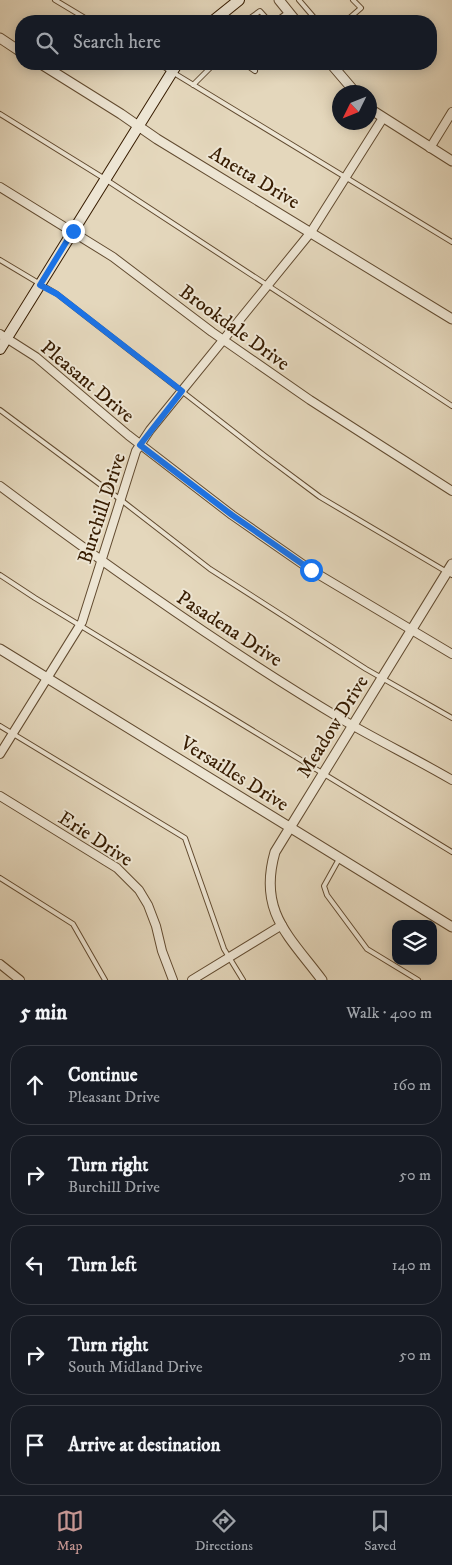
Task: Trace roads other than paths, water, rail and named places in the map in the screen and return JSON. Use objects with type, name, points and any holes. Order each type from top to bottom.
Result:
[{"type":"main road","points":[[224,15],[239,0]]},
{"type":"main road","points":[[0,350],[3,336],[40,285],[173,70]]},
{"type":"street","points":[[278,0],[291,15]]},
{"type":"street","points":[[0,38],[15,48]]},
{"type":"street","name":"Anetta Drive","points":[[50,70],[157,139],[452,319]]},
{"type":"street","points":[[336,70],[349,85]]},
{"type":"street","points":[[430,148],[452,112]]},
{"type":"street","points":[[377,114],[452,161]]},
{"type":"street","name":"Burchill Drive","points":[[0,754],[80,625],[136,451],[182,391],[311,232],[384,118]]},
{"type":"street","name":"Brookdale Drive","points":[[0,187],[113,257],[223,340],[355,430],[452,491]]},
{"type":"street","name":"Pleasant Drive","points":[[3,336],[49,367],[140,445],[221,508],[311,570],[452,654]]},
{"type":"street","name":"Pasadena Drive","points":[[0,486],[101,561],[216,640],[353,726],[452,780]]},
{"type":"street","name":"Meadow Drive","points":[[322,980],[304,958],[282,925],[271,900],[269,876],[275,852],[411,630],[450,571]]},
{"type":"street","name":"Versailles Drive","points":[[0,649],[452,927]]},
{"type":"street","name":"Erie Drive","points":[[0,796],[116,868],[131,880],[150,909],[162,951],[173,980]]},
{"type":"street","points":[[192,980],[282,925]]},
{"type":"street","points":[[0,964],[20,980]]},
{"type":"lane","points":[[56,0],[80,15]]},
{"type":"lane","points":[[299,0],[311,15]]},
{"type":"lane","points":[[353,15],[361,8],[354,0]]},
{"type":"lane","points":[[284,15],[288,12]]},
{"type":"lane","points":[[176,70],[193,85],[452,242]]},
{"type":"lane","points":[[193,85],[206,70]]},
{"type":"lane","points":[[0,114],[105,179],[452,406]]},
{"type":"lane","points":[[0,260],[57,294],[264,456],[320,496],[450,571]]},
{"type":"lane","points":[[0,410],[121,500],[210,570],[382,679],[452,718]]},
{"type":"lane","points":[[0,575],[452,852]]},
{"type":"lane","points":[[0,726],[185,838],[228,958],[244,980]]},
{"type":"lane","points":[[340,858],[324,886],[327,895],[366,949],[418,980]]},
{"type":"lane","points":[[0,878],[73,924],[105,980]]}]
